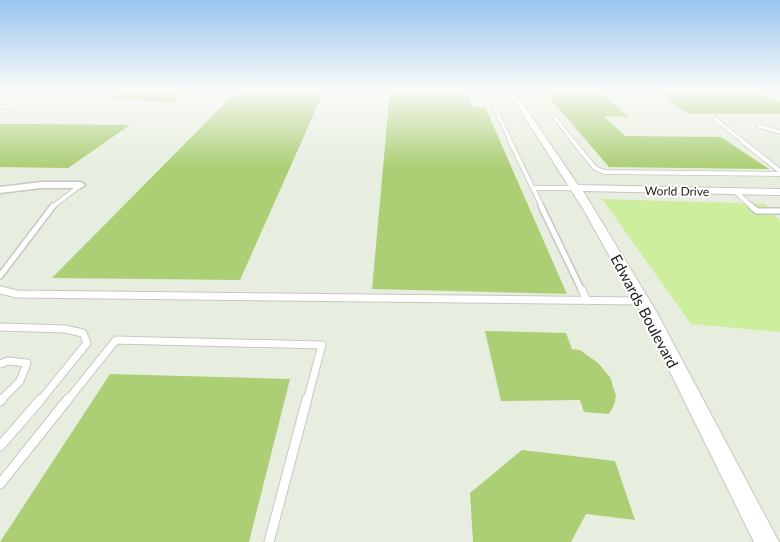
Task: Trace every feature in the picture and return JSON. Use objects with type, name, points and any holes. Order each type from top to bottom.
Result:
[{"type":"street","name":"Edwards Boulevard","points":[[528,116],[575,188],[642,301],[767,542]]},
{"type":"street","points":[[0,190],[41,185],[82,185]]},
{"type":"street","name":"World Drive","points":[[575,188],[780,192]]},
{"type":"lane","points":[[499,116],[535,188],[587,301]]},
{"type":"lane","points":[[555,118],[595,168],[604,172],[780,172]]},
{"type":"lane","points":[[715,119],[780,172]]},
{"type":"lane","points":[[758,126],[780,132]]},
{"type":"lane","points":[[0,276],[56,202],[82,185]]},
{"type":"lane","points":[[535,188],[575,188]]},
{"type":"lane","points":[[735,191],[757,211],[780,211]]},
{"type":"lane","points":[[0,290],[17,294],[642,301]]},
{"type":"lane","points":[[0,327],[65,329],[83,333],[87,343],[56,384],[0,446]]},
{"type":"lane","points":[[0,484],[116,340],[322,346],[269,542]]},
{"type":"lane","points":[[0,364],[8,360],[28,363],[20,381],[0,401]]},
{"type":"shaded area","points":[[0,116],[780,116],[780,542],[0,542]]},
{"type":"green space","points":[[602,199],[765,204],[780,221],[780,332],[691,324]]},
{"type":"building","points":[[212,116],[313,116],[240,280],[52,278]]},
{"type":"building","points":[[388,116],[489,116],[567,294],[372,289]]},
{"type":"building","points":[[566,116],[604,116],[625,136],[721,137],[769,169],[609,167]]},
{"type":"building","points":[[0,124],[130,125],[68,168],[0,167]]},
{"type":"building","points":[[485,331],[566,333],[572,349],[580,350],[598,363],[610,377],[616,396],[609,414],[584,412],[580,400],[501,401]]},
{"type":"building","points":[[110,374],[290,379],[249,542],[0,542]]},
{"type":"building","points":[[522,450],[615,461],[635,520],[586,514],[571,542],[473,542],[470,493]]}]
